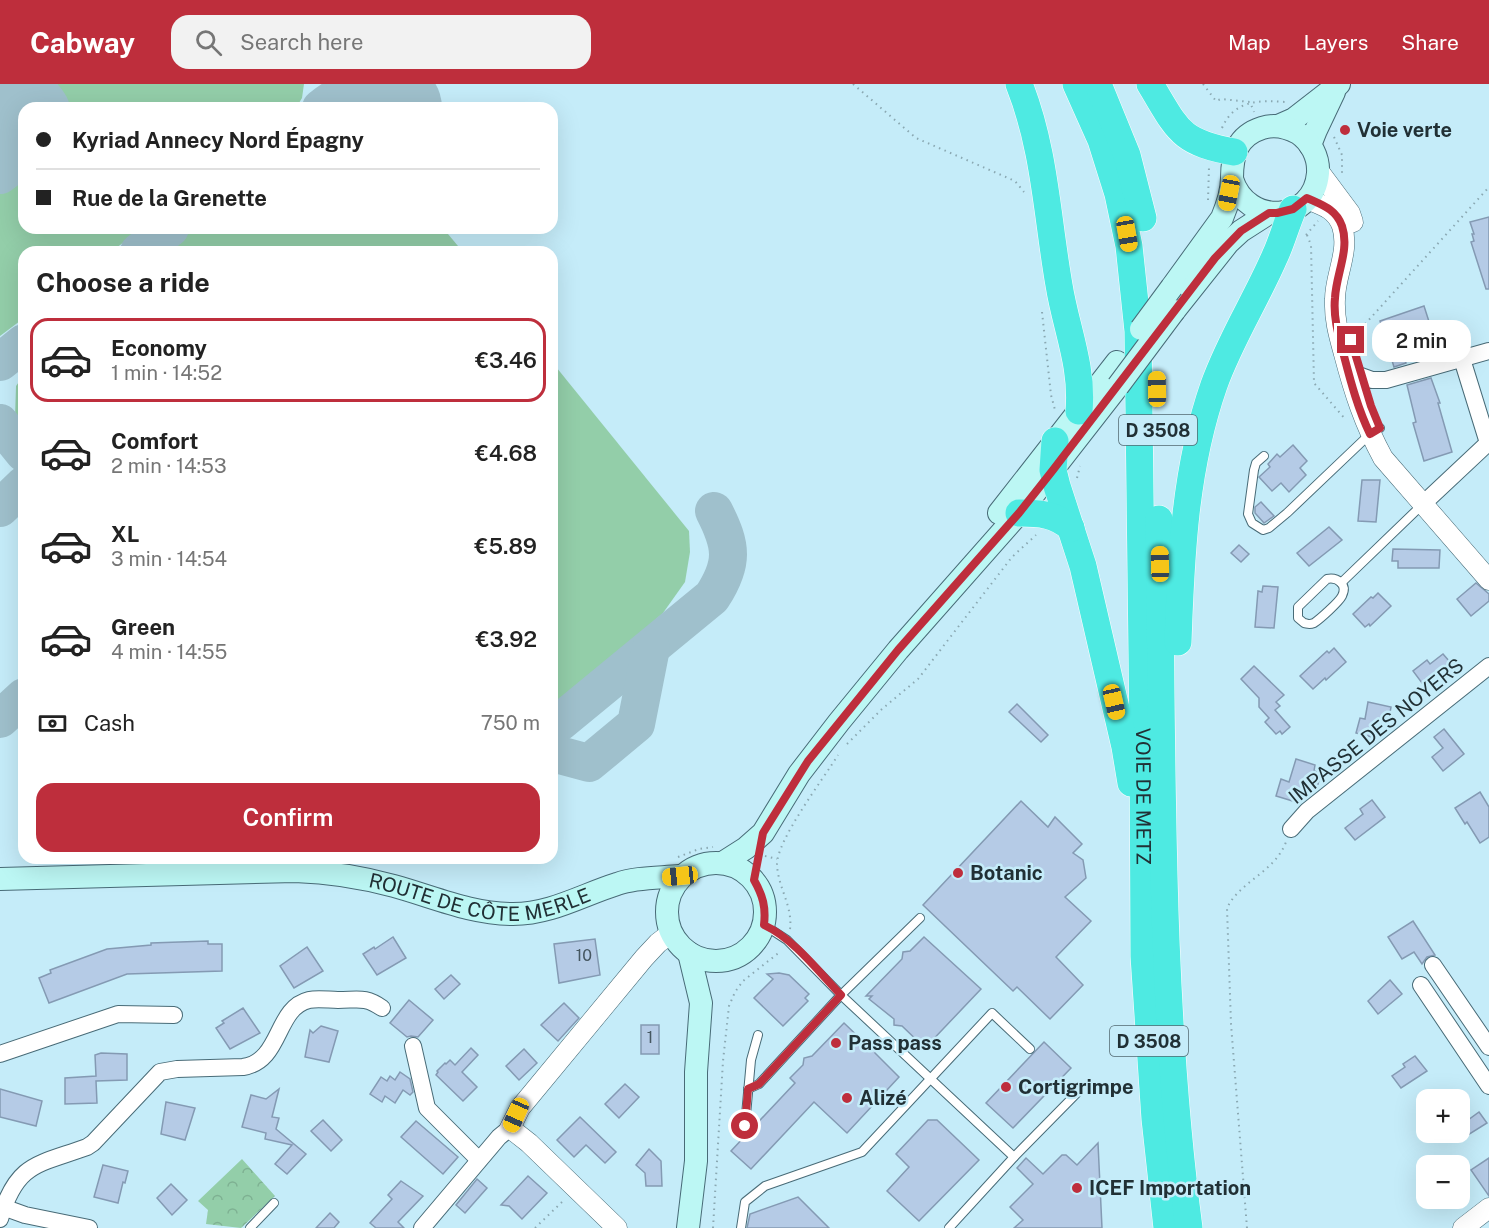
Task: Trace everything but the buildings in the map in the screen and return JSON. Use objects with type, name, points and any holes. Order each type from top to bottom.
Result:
[{"type":"highway","points":[[1018,84],[1032,121],[1042,161],[1059,287],[1076,354],[1080,382],[1079,411]]},
{"type":"highway","name":"VOIE DE METZ","points":[[1076,84],[1101,140],[1118,194],[1129,246],[1138,331],[1144,956],[1150,1053],[1167,1228]]},
{"type":"highway","name":"VOIE DE METZ","points":[[1098,84],[1124,145],[1134,180],[1146,236],[1153,291],[1157,379],[1167,964],[1174,1077],[1190,1228]]},
{"type":"highway","points":[[1150,84],[1174,124],[1189,138],[1204,146],[1234,152]]},
{"type":"highway","points":[[1167,964],[1181,552],[1187,492],[1200,432],[1221,368],[1275,257],[1291,214]]},
{"type":"highway","points":[[1058,437],[1053,470],[1094,612],[1125,747],[1142,853]]},
{"type":"highway","points":[[1019,513],[1041,513],[1056,517],[1071,528]]},
{"type":"main road","points":[[1291,214],[1252,207],[1245,202],[1234,188],[1232,179],[1234,152],[1245,138],[1294,119],[1338,85]]},
{"type":"main road","points":[[1310,145],[1338,85]]},
{"type":"main road","points":[[724,862],[746,848],[763,833],[808,761],[898,650],[1019,513],[1228,243],[1241,231],[1291,214],[1316,181],[1318,170],[1316,157],[1310,145],[1296,132],[1269,127]]},
{"type":"main road","points":[[898,650],[991,523],[1117,362],[1222,218],[1232,179]]},
{"type":"main road","points":[[754,880],[763,833]]},
{"type":"main road","points":[[701,1003],[718,974],[732,959],[752,946],[764,925],[765,909],[762,894],[746,872],[724,862],[708,862],[693,867],[680,876],[673,886],[666,908],[671,933],[688,953],[710,961],[732,959]]},
{"type":"main road","name":"ROUTE DE CÔTE MERLE","points":[[0,879],[322,872],[374,881],[477,911],[515,914],[554,908],[617,884],[680,876]]},
{"type":"main road","points":[[634,881],[666,908]]},
{"type":"main road","points":[[688,953],[701,1003],[696,1072],[696,1161],[688,1228]]},
{"type":"street","points":[[1318,170],[1350,213],[1354,224],[1355,246],[1347,281],[1345,306],[1361,376],[1367,430]]},
{"type":"street","points":[[1291,214],[1329,208],[1336,215],[1344,235],[1343,258],[1335,296],[1336,321],[1353,391],[1367,430],[1383,458],[1428,499],[1489,562]]},
{"type":"street","points":[[1361,376],[1372,380],[1386,380],[1489,351]]},
{"type":"street","points":[[1428,499],[1488,443],[1462,359]]},
{"type":"street","points":[[1428,499],[1489,580]]},
{"type":"street","name":"IMPASSE DES NOYERS","points":[[1291,829],[1306,811],[1489,666]]},
{"type":"street","points":[[422,1228],[499,1137],[510,1128],[520,1108],[644,958],[671,933]]},
{"type":"street","points":[[1433,965],[1489,1047]]},
{"type":"street","points":[[1421,985],[1489,1086]]},
{"type":"street","points":[[89,1228],[1,1211],[15,1182],[27,1170],[39,1163],[93,1143],[160,1072],[251,1065],[271,1049],[289,1013],[308,1000],[370,1000],[382,1008]]},
{"type":"street","points":[[0,1054],[118,1014],[174,1015]]},
{"type":"street","points":[[413,1046],[427,1108],[479,1160]]},
{"type":"street","points":[[510,1128],[529,1143],[617,1228]]},
{"type":"street","points":[[1471,1226],[1489,1208]]},
{"type":"lane","points":[[1264,456],[1254,470],[1248,514],[1252,523],[1263,530],[1269,528],[1287,513],[1367,430]]},
{"type":"lane","points":[[1341,583],[1428,499]]},
{"type":"lane","points":[[1327,579],[1335,579],[1341,583],[1344,590],[1341,597],[1315,622],[1308,624],[1301,621],[1297,610],[1301,603],[1327,579]]},
{"type":"lane","points":[[748,1089],[759,1084],[841,995],[920,918]]},
{"type":"lane","points":[[764,925],[787,940],[841,995],[1014,1157]]},
{"type":"lane","points":[[741,1228],[745,1202],[765,1186],[862,1152],[992,1013],[1030,1049]]},
{"type":"lane","points":[[745,1126],[751,1060],[758,1035]]},
{"type":"lane","points":[[949,1228],[1077,1093]]},
{"type":"lane","points":[[250,1228],[274,1203]]},
{"type":"path","points":[[853,84],[916,138],[1015,181],[1030,198]]},
{"type":"path","points":[[1203,84],[1216,101],[1221,99],[1291,102]]},
{"type":"path","points":[[1250,102],[1269,127]]},
{"type":"path","points":[[1331,132],[1342,156],[1342,177]]},
{"type":"path","points":[[1351,340],[1489,188]]},
{"type":"path","points":[[1291,214],[1307,235],[1311,245],[1314,383],[1367,430]]},
{"type":"path","points":[[1307,235],[1323,214]]},
{"type":"path","points":[[1041,303],[1058,437]]},
{"type":"path","points":[[846,745],[882,709],[918,679],[1012,557],[1043,529]]},
{"type":"path","points":[[790,932],[790,914],[777,868],[778,859],[789,834],[840,752]]},
{"type":"path","points":[[1247,1228],[1231,1024],[1227,908],[1231,900],[1264,873],[1279,857],[1291,829]]},
{"type":"path","points":[[713,1228],[723,1061],[729,1006],[743,981],[780,952]]},
{"type":"path","points":[[535,1228],[576,1189]]},
{"type":"green space","points":[[0,84],[304,84],[300,102],[18,102],[18,234],[134,234],[119,246],[18,246],[18,322],[0,336]]},
{"type":"green space","points":[[186,234],[448,234],[458,246],[172,246]]},
{"type":"green space","points":[[558,369],[689,531],[690,552],[685,582],[663,613],[570,695],[558,702]]},
{"type":"green space","points":[[18,383],[18,426],[15,419]]},
{"type":"green space","points":[[242,1159],[275,1196],[241,1228],[206,1224],[208,1210],[198,1201]]},
{"type":"taxiway","points":[[329,102],[354,91],[370,93],[389,102]]},
{"type":"taxiway","points":[[0,175],[18,162]]},
{"type":"taxiway","points":[[147,246],[162,234]]},
{"type":"taxiway","points":[[0,362],[18,348]]},
{"type":"taxiway","points":[[0,423],[18,446]]},
{"type":"taxiway","points":[[0,508],[18,491]]},
{"type":"taxiway","points":[[558,723],[712,597],[724,574],[728,554],[724,534],[714,511]]},
{"type":"taxiway","points":[[558,755],[589,763],[636,724],[651,648]]},
{"type":"taxiway","points":[[0,719],[18,702]]},
{"type":"runway","points":[[374,84],[389,102]]},
{"type":"runway","points":[[0,89],[18,112]]},
{"type":"place","name":"Voie verte","points":[[1345,130]]},
{"type":"place","name":"Botanic","points":[[958,873]]},
{"type":"place","name":"Pass pass","points":[[836,1043]]},
{"type":"place","name":"Cortigrimpe","points":[[1006,1087]]},
{"type":"place","name":"Alizé","points":[[847,1098]]},
{"type":"place","name":"ICEF Importation","points":[[1077,1188]]},
{"type":"route","points":[[745,1126],[748,1089],[759,1084],[841,995],[787,940],[764,925],[765,909],[762,894],[754,880],[763,833],[778,806],[818,748],[898,650],[1019,513],[1215,258],[1241,231],[1269,213],[1293,209],[1307,198],[1329,208],[1336,215],[1344,235],[1343,258],[1335,296],[1336,327],[1353,391],[1370,434],[1380,428],[1357,364],[1351,340]]}]
